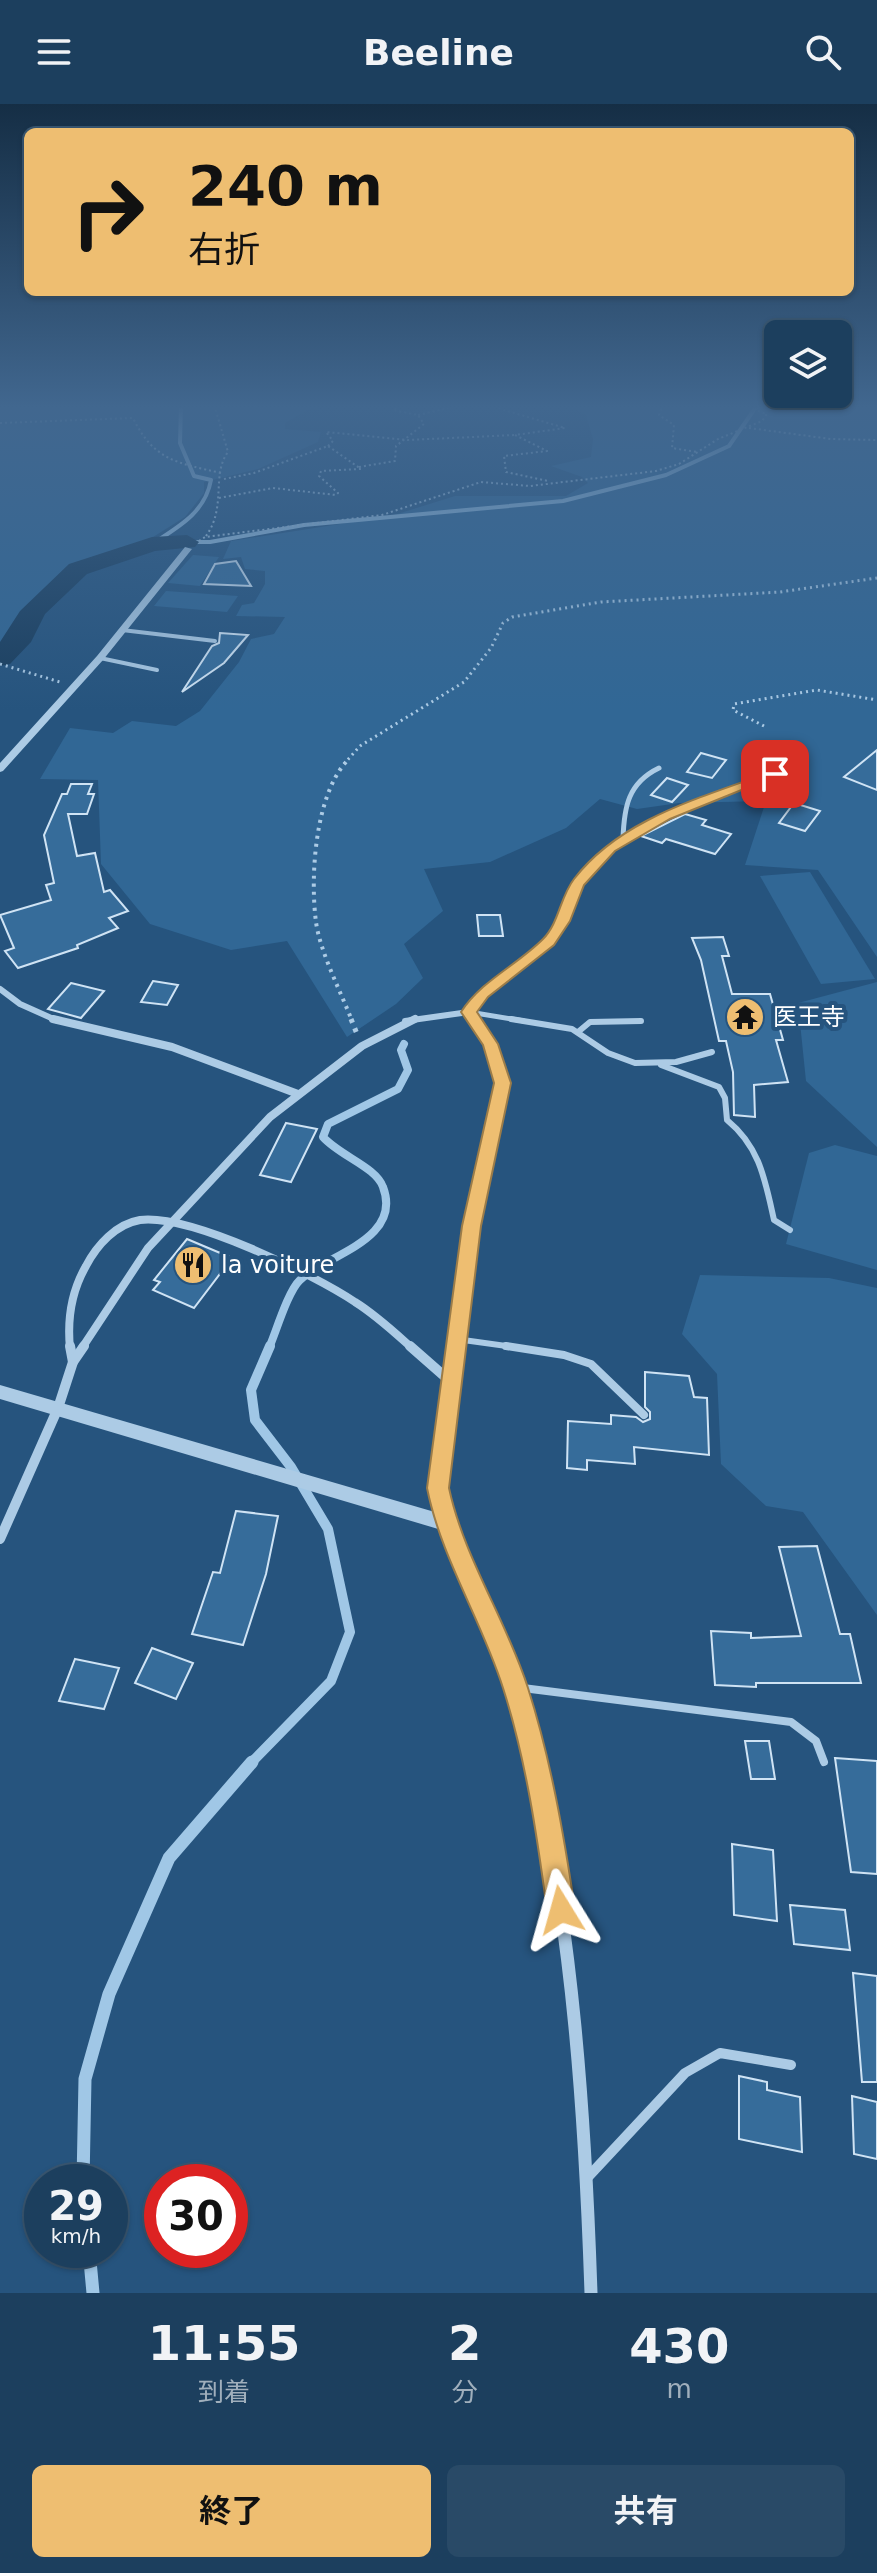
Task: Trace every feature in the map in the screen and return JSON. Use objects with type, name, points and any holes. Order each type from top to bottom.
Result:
[{"type":"street","points":[[0,769],[100,658],[188,549]]},
{"type":"street","points":[[0,1539],[58,1408],[73,1362],[140,1258],[270,1117],[362,1046],[407,1020],[469,1012],[483,993],[549,942],[588,868],[623,839],[665,816],[775,774]]},
{"type":"street","points":[[0,989],[16,1002],[60,1025],[169,1046],[298,1094]]},
{"type":"street","points":[[469,1012],[490,1044],[502,1083],[472,1226],[438,1488],[445,1523],[515,1687],[550,1831],[570,1973],[588,2177],[591,2293]]},
{"type":"street","points":[[73,1362],[66,1334],[72,1289],[98,1245],[115,1230],[139,1221],[174,1222],[306,1276],[355,1301],[451,1382]]},
{"type":"street","points":[[0,1392],[445,1523]]},
{"type":"lane","points":[[122,630],[215,641]]},
{"type":"lane","points":[[100,658],[157,670]]},
{"type":"lane","points":[[623,839],[626,797],[642,774],[659,768]]},
{"type":"lane","points":[[469,1012],[553,1023],[578,1032],[621,1061],[657,1064],[719,1087],[725,1098],[727,1120],[745,1135],[762,1164],[774,1220],[790,1230]]},
{"type":"lane","points":[[578,1032],[590,1022],[641,1021]]},
{"type":"lane","points":[[657,1064],[712,1052]]},
{"type":"lane","points":[[456,1339],[590,1364],[613,1386],[626,1405],[644,1415]]},
{"type":"lane","points":[[515,1687],[791,1722],[816,1741],[824,1762]]},
{"type":"lane","points":[[588,2177],[685,2073],[720,2053],[791,2065]]},
{"type":"path","points":[[188,549],[216,525],[218,506]]},
{"type":"path","points":[[205,537],[382,515],[409,506]]},
{"type":"path","points":[[362,1046],[316,924],[316,843],[332,778],[360,746],[464,682],[491,648],[503,623],[512,617],[591,603],[749,594],[877,578]]},
{"type":"path","points":[[0,664],[17,666],[74,687]]},
{"type":"path","points":[[764,726],[733,710],[734,704],[817,690],[877,700]]},
{"type":"shaded area","points":[[0,506],[194,506],[185,517],[145,542],[83,563],[25,612],[9,648],[0,654]]},
{"type":"shaded area","points":[[423,506],[877,506],[877,957],[818,870],[745,865],[766,801],[679,803],[637,809],[600,799],[566,828],[490,862],[424,869],[443,911],[404,944],[423,978],[396,1004],[347,1037],[287,941],[231,950],[150,924],[101,864],[98,780],[40,779],[70,728],[113,733],[132,721],[176,726],[200,711],[239,662],[251,639],[274,634],[285,617],[236,616],[242,605],[254,603],[265,584],[265,571],[245,569],[241,557],[223,559],[231,541],[391,516]]},
{"type":"shaded area","points":[[193,555],[219,557],[200,586],[168,583]]},
{"type":"shaded area","points":[[166,591],[238,596],[227,612],[154,606]]},
{"type":"shaded area","points":[[810,872],[875,979],[821,984],[760,876]]},
{"type":"shaded area","points":[[877,982],[877,1147],[806,1081],[798,1003]]},
{"type":"shaded area","points":[[835,1145],[877,1156],[877,1270],[786,1244],[809,1153]]},
{"type":"shaded area","points":[[700,1275],[829,1278],[877,1288],[877,1615],[803,1512],[766,1506],[721,1464],[717,1374],[682,1334]]},
{"type":"building","points":[[236,561],[251,586],[204,584],[215,564]]},
{"type":"building","points":[[220,633],[248,635],[224,663],[182,692],[212,646],[219,643]]},
{"type":"building","points":[[877,750],[877,790],[844,777]]},
{"type":"building","points":[[701,753],[726,760],[712,778],[687,772]]},
{"type":"building","points":[[667,778],[688,785],[672,802],[651,795]]},
{"type":"building","points":[[71,784],[92,784],[88,794],[94,794],[87,814],[68,814],[77,856],[95,853],[104,892],[110,890],[128,911],[109,918],[118,928],[77,945],[78,948],[18,968],[5,951],[14,948],[0,915],[51,900],[46,885],[54,883],[44,835],[62,794],[67,794]]},
{"type":"building","points":[[794,803],[820,811],[805,831],[779,823]]},
{"type":"building","points":[[685,814],[706,820],[702,825],[731,834],[715,854],[666,839],[662,843],[641,836]]},
{"type":"building","points":[[477,915],[500,915],[503,936],[479,936]]},
{"type":"building","points":[[723,937],[729,956],[722,956],[732,994],[770,994],[783,1040],[776,1040],[788,1082],[754,1085],[755,1117],[734,1115],[733,1072],[726,1041],[719,1041],[701,960],[692,938]]},
{"type":"building","points":[[153,981],[178,985],[167,1005],[141,1002]]},
{"type":"building","points":[[71,983],[104,991],[81,1018],[48,1009]]},
{"type":"building","points":[[286,1123],[317,1129],[291,1182],[260,1175]]},
{"type":"building","points":[[187,1239],[232,1258],[194,1308],[153,1290],[160,1282],[154,1280]]},
{"type":"building","points":[[645,1372],[689,1376],[694,1397],[707,1398],[709,1455],[634,1447],[635,1464],[587,1460],[587,1470],[567,1468],[568,1421],[611,1424],[611,1415],[636,1417],[643,1422],[650,1419],[650,1412],[645,1407]]},
{"type":"building","points":[[236,1511],[278,1516],[266,1574],[243,1645],[192,1634],[213,1572],[220,1573]]},
{"type":"building","points":[[817,1546],[840,1634],[850,1634],[861,1683],[756,1683],[756,1687],[715,1685],[711,1631],[751,1633],[751,1638],[801,1636],[779,1547]]},
{"type":"building","points":[[152,1648],[193,1663],[176,1699],[135,1683]]},
{"type":"building","points":[[75,1659],[119,1668],[104,1709],[59,1701]]},
{"type":"building","points":[[745,1741],[769,1741],[775,1779],[751,1779]]},
{"type":"building","points":[[835,1758],[877,1761],[877,1874],[851,1872]]},
{"type":"building","points":[[732,1844],[773,1850],[777,1921],[734,1915]]},
{"type":"building","points":[[790,1905],[845,1910],[850,1950],[794,1944]]},
{"type":"building","points":[[853,1973],[877,1976],[877,2082],[862,2082]]},
{"type":"building","points":[[739,2076],[767,2082],[767,2090],[800,2097],[802,2152],[739,2139]]},
{"type":"building","points":[[852,2096],[877,2102],[877,2159],[854,2154]]},
{"type":"waterway","points":[[152,544],[181,525],[200,506]]},
{"type":"waterway","points":[[187,542],[210,542],[304,525],[507,506]]},
{"type":"waterway","points":[[0,658],[21,636],[33,611],[78,569],[152,544],[187,542]]},
{"type":"waterway","points":[[269,1348],[287,1302],[300,1280],[359,1244],[382,1220],[386,1205],[379,1180],[323,1137],[328,1124],[398,1089],[408,1070],[401,1050],[404,1044]]},
{"type":"waterway","points":[[250,1764],[331,1681],[350,1632],[328,1529],[291,1467],[255,1420],[251,1390],[270,1346]]},
{"type":"waterway","points":[[83,2164],[85,2079],[109,1994],[169,1858],[252,1762]]},
{"type":"waterway","points":[[91,2268],[93,2293]]},
{"type":"place","name":"医王寺","points":[[745,1017]]},
{"type":"place","name":"la voiture","points":[[193,1265]]},
{"type":"route","points":[[561,1910],[547,1816],[515,1687],[445,1523],[438,1488],[472,1226],[481,1174],[498,1115],[502,1083],[490,1044],[469,1012],[483,993],[549,942],[563,921],[578,883],[588,868],[611,848],[636,830],[665,816],[775,774]]}]
